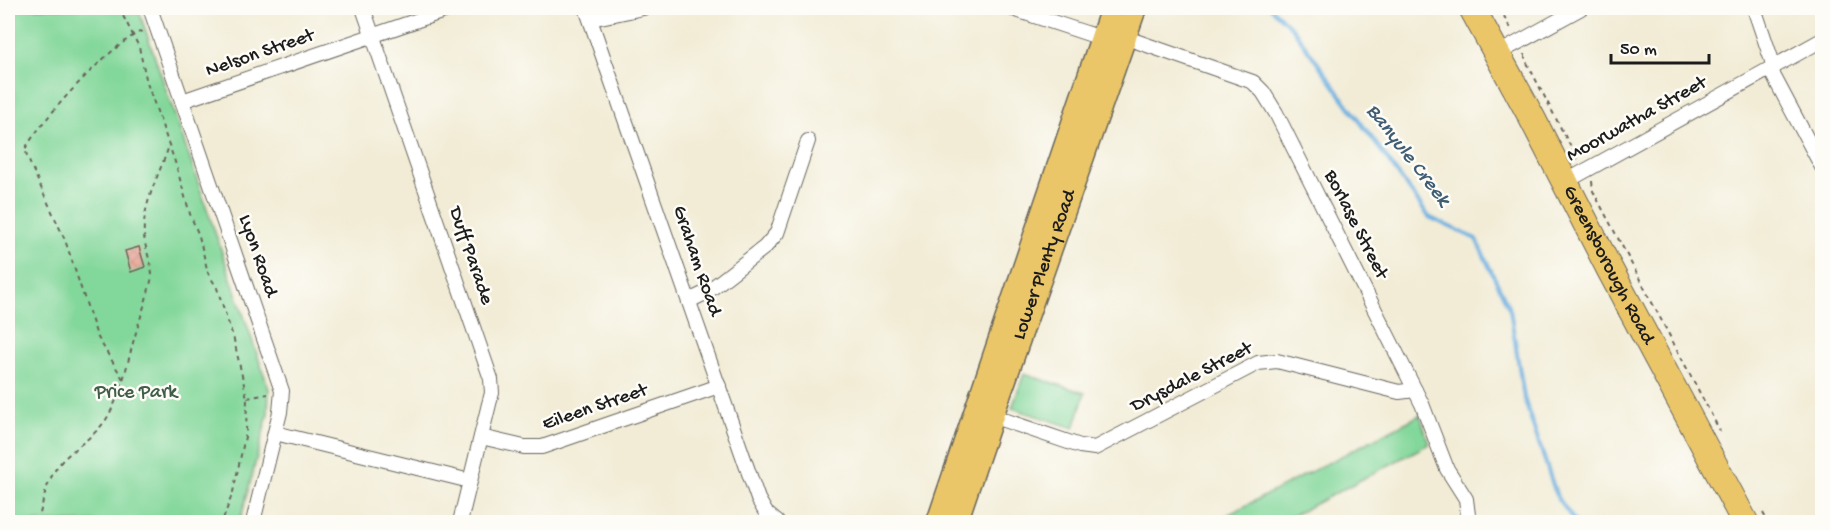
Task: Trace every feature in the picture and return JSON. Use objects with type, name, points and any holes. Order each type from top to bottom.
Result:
[{"type":"highway","name":"Greensborough Road","points":[[1472,8],[1532,118],[1574,177],[1754,517]]},
{"type":"main road","name":"Lower Plenty Road","points":[[938,522],[1112,8]]},
{"type":"main road","name":"Lower Plenty Road","points":[[956,522],[1135,8]]},
{"type":"street","name":"Lyon Road","points":[[150,8],[280,384],[282,403],[253,522]]},
{"type":"street","name":"Duff Parade","points":[[363,8],[489,372],[492,393],[460,522]]},
{"type":"street","name":"Nelson Street","points":[[182,101],[453,8]]},
{"type":"street","points":[[591,19],[640,8]]},
{"type":"street","points":[[1010,8],[1101,38]]},
{"type":"street","points":[[1497,54],[1581,8]]},
{"type":"street","points":[[1754,8],[1772,61],[1773,75],[1822,167]]},
{"type":"street","name":"Graham Road","points":[[591,19],[758,499],[766,513],[777,522]]},
{"type":"street","name":"Borlase Street","points":[[1124,37],[1253,82],[1263,92],[1282,123],[1422,404],[1447,469],[1466,499],[1466,519]]},
{"type":"street","name":"Moorwatha Street","points":[[1574,177],[1822,40]]},
{"type":"street","points":[[689,301],[707,292],[765,247],[777,233],[808,141]]},
{"type":"street","name":"Drysdale Street","points":[[992,416],[1080,446],[1095,448],[1267,360],[1399,392],[1415,390]]},
{"type":"street","name":"Eileen Street","points":[[481,437],[524,447],[542,447],[719,386]]},
{"type":"street","points":[[275,433],[470,481]]},
{"type":"path","points":[[119,8],[139,47],[147,83],[199,236],[208,273],[217,288],[234,340],[248,398],[246,432],[233,492],[222,522]]},
{"type":"path","points":[[1500,8],[1525,52],[1574,177],[1593,182],[1593,191],[1724,440]]},
{"type":"path","points":[[123,379],[97,336],[65,240],[25,149],[43,124],[108,54],[134,34],[147,29]]},
{"type":"path","points":[[38,521],[48,483],[55,470],[65,458],[96,432],[115,403],[152,277],[152,268],[145,245],[144,217],[169,148]]},
{"type":"path","points":[[248,398],[271,393]]},
{"type":"path","points":[[8,514],[38,521],[72,522]]},
{"type":"path","points":[[1754,517],[1768,522]]},
{"type":"green space","name":"Price Park","points":[[8,8],[138,8],[269,389],[268,414],[240,522],[8,522]]},
{"type":"green space","points":[[1024,374],[1085,393],[1074,428],[1012,408]]},
{"type":"green space","points":[[1420,415],[1429,444],[1281,522],[1214,522]]},
{"type":"building","points":[[139,247],[145,267],[131,272],[125,251]]},
{"type":"waterway","name":"Banyule Creek","points":[[1271,8],[1293,29],[1429,217],[1476,239],[1510,310],[1524,398],[1557,497],[1575,522]]}]
